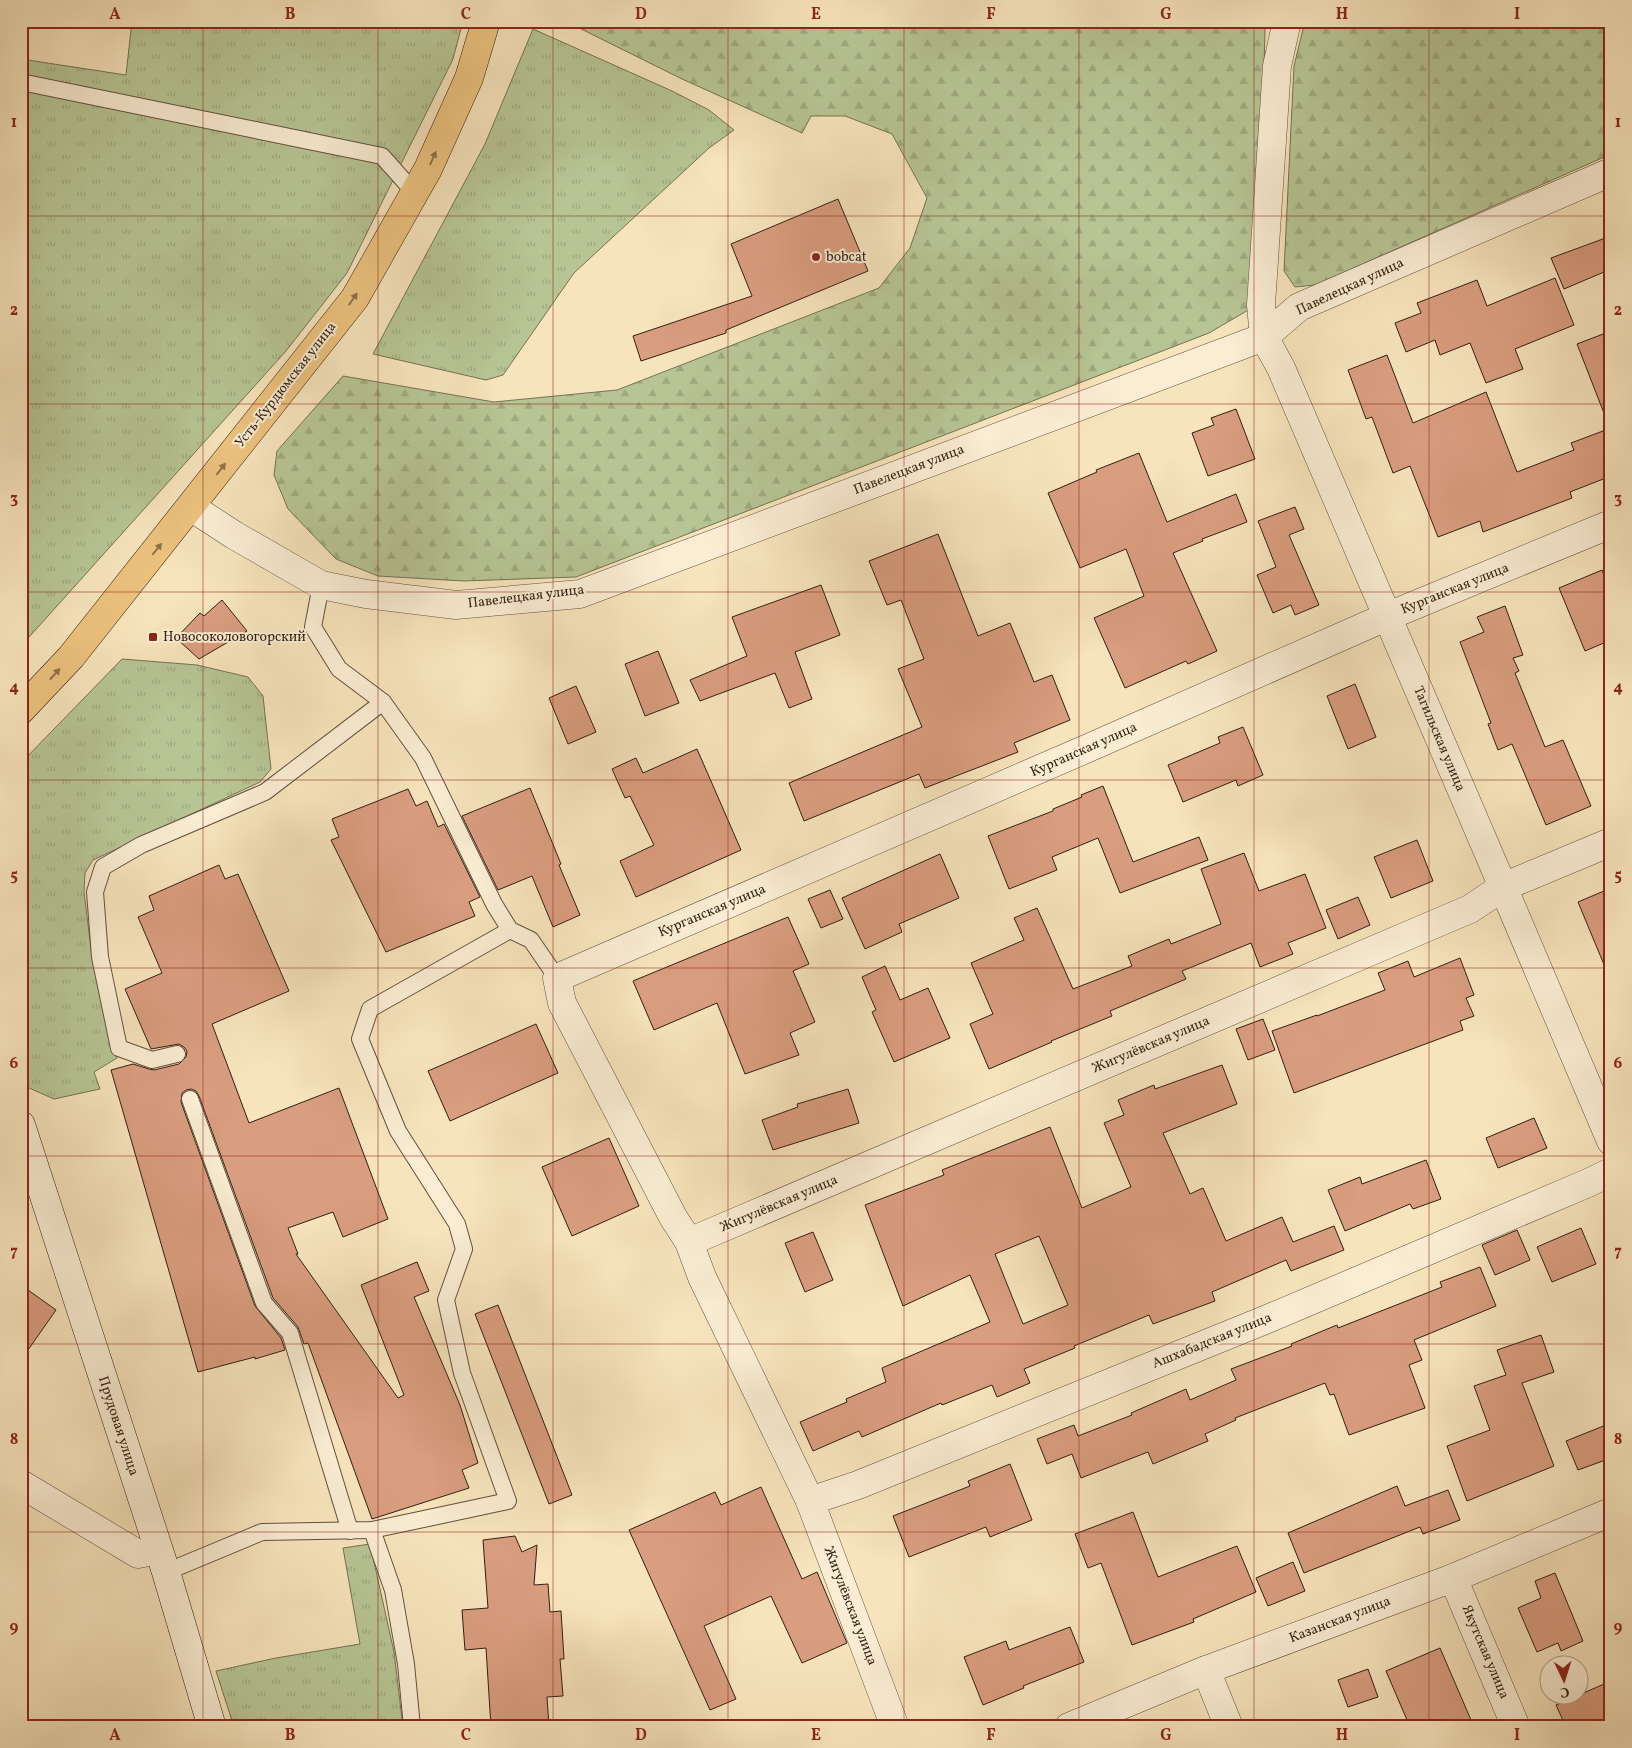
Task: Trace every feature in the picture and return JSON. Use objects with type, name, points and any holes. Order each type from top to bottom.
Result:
[{"type":"main road","name":"Усть-Курдюмская улица","points":[[21,710],[70,657],[191,507],[355,298],[428,169],[469,78],[486,21]]},
{"type":"street","points":[[1264,337],[1261,305],[1277,66],[1287,21]]},
{"type":"street","name":"Павелецкая улица","points":[[191,507],[234,535],[321,585],[366,594],[456,605],[580,594],[1264,337],[1299,307],[1611,172]]},
{"type":"street","name":"Тагильская улица","points":[[1264,337],[1280,368],[1611,1141]]},
{"type":"street","name":"Курганская улица","points":[[557,978],[1386,617],[1611,524]]},
{"type":"street","name":"Жигулёвская улица","points":[[689,1242],[1470,909],[1503,887],[1611,842]]},
{"type":"street","name":"Жигулёвская улица","points":[[557,978],[562,1003],[673,1217],[689,1242],[702,1277],[810,1501],[895,1727]]},
{"type":"street","name":"Прудовая улица","points":[[21,1125],[162,1561],[212,1727]]},
{"type":"street","name":"Ашхабадская улица","points":[[810,1501],[858,1485],[1265,1320],[1580,1187],[1611,1172]]},
{"type":"street","points":[[21,1484],[138,1554],[162,1561]]},
{"type":"street","name":"Казанская улица","points":[[1069,1727],[1206,1670],[1453,1578],[1611,1512]]},
{"type":"street","name":"Якутская улица","points":[[1453,1578],[1516,1727]]},
{"type":"street","points":[[1206,1670],[1229,1727]]},
{"type":"lane","points":[[21,82],[382,156],[414,192]]},
{"type":"lane","points":[[321,585],[313,627],[339,669],[383,702],[423,758],[494,904],[510,930],[532,940],[557,978]]},
{"type":"lane","points":[[177,1054],[152,1060],[119,1048],[100,957],[94,892],[103,867],[141,845],[265,792],[383,702]]},
{"type":"lane","points":[[162,1561],[262,1532],[372,1530],[508,1501],[462,1373],[446,1300],[464,1249],[457,1224],[398,1131],[360,1039],[370,1009],[510,930]]},
{"type":"lane","points":[[190,1099],[264,1302],[290,1334],[350,1531]]},
{"type":"lane","points":[[372,1530],[393,1590],[406,1664],[412,1727]]},
{"type":"green space","points":[[132,21],[463,21],[453,59],[347,273],[286,351],[21,646],[21,59],[126,75]]},
{"type":"green space","points":[[565,21],[1250,21],[1265,28],[1259,272],[1250,309],[1209,333],[576,577],[464,581],[378,576],[336,559],[288,509],[274,475],[277,451],[343,376],[494,402],[617,390],[879,288],[910,248],[927,198],[892,134],[845,116],[811,116],[802,133],[682,79]]},
{"type":"green space","points":[[1305,21],[1611,21],[1611,154],[1315,285],[1295,287],[1284,271],[1294,66]]},
{"type":"green space","points":[[533,29],[672,91],[709,110],[734,130],[709,148],[574,273],[503,375],[486,380],[373,354],[485,144]]},
{"type":"green space","points":[[122,659],[197,665],[248,677],[263,696],[271,769],[260,782],[93,860],[85,873],[84,892],[92,957],[117,1058],[94,1072],[100,1089],[54,1099],[29,1088],[21,1065],[21,763]]},
{"type":"green space","points":[[370,1544],[394,1652],[403,1727],[234,1727],[216,1671],[276,1658],[360,1644],[343,1548]]},
{"type":"building","points":[[838,199],[868,271],[726,330],[726,333],[641,361],[633,336],[752,296],[731,244]]},
{"type":"building","points":[[1611,236],[1611,269],[1564,289],[1551,258]]},
{"type":"building","points":[[1555,278],[1574,325],[1515,349],[1523,369],[1486,383],[1470,343],[1440,355],[1435,340],[1406,352],[1395,323],[1421,313],[1417,303],[1477,280],[1487,306]]},
{"type":"building","points":[[1611,331],[1611,426],[1609,426],[1577,344]]},
{"type":"building","points":[[1387,355],[1413,423],[1486,392],[1517,472],[1574,450],[1571,443],[1611,428],[1611,476],[1570,492],[1572,498],[1483,532],[1480,521],[1438,537],[1410,466],[1393,473],[1372,417],[1366,419],[1348,370]]},
{"type":"building","points":[[1236,409],[1255,459],[1208,476],[1192,433],[1214,425],[1211,418]]},
{"type":"building","points":[[1139,453],[1167,522],[1236,494],[1247,522],[1202,539],[1203,541],[1173,553],[1217,651],[1188,664],[1186,661],[1125,688],[1094,618],[1144,596],[1126,549],[1080,568],[1048,493],[1097,472],[1096,470]]},
{"type":"building","points":[[1295,507],[1304,529],[1289,535],[1319,605],[1295,615],[1291,605],[1273,613],[1257,575],[1276,567],[1258,521]]},
{"type":"building","points":[[938,534],[978,636],[1010,623],[1034,682],[1052,675],[1070,720],[1014,743],[1018,752],[925,788],[919,774],[804,821],[789,783],[922,727],[898,669],[924,659],[901,600],[887,605],[869,561]]},
{"type":"building","points":[[1602,570],[1611,592],[1611,640],[1585,651],[1559,588]]},
{"type":"building","points":[[821,585],[840,635],[795,652],[812,699],[789,708],[775,673],[700,701],[690,680],[747,656],[732,617]]},
{"type":"building","points":[[222,600],[247,631],[199,659],[176,638],[200,613],[204,616]]},
{"type":"building","points":[[1505,606],[1523,655],[1513,658],[1519,671],[1515,673],[1545,747],[1563,740],[1591,806],[1546,825],[1512,744],[1498,750],[1488,724],[1491,723],[1460,642],[1484,632],[1477,617]]},
{"type":"building","points":[[658,651],[679,703],[645,716],[625,664]]},
{"type":"building","points":[[1355,684],[1376,737],[1348,749],[1327,696]]},
{"type":"building","points":[[576,686],[596,732],[568,744],[549,698]]},
{"type":"building","points":[[1243,727],[1263,775],[1238,786],[1236,780],[1183,802],[1168,765],[1220,743],[1218,737]]},
{"type":"building","points":[[697,749],[741,850],[636,897],[620,861],[654,845],[630,796],[625,798],[612,769],[636,758],[643,773]]},
{"type":"building","points":[[1103,786],[1133,862],[1199,837],[1208,860],[1120,893],[1098,838],[1052,857],[1057,870],[1009,889],[988,836],[1053,811],[1053,809],[1082,797],[1081,795]]},
{"type":"building","points":[[530,788],[580,915],[553,927],[532,876],[498,890],[462,816]]},
{"type":"building","points":[[408,789],[416,806],[427,801],[438,827],[444,824],[480,897],[469,902],[475,916],[386,952],[331,840],[339,837],[332,819]]},
{"type":"building","points":[[1417,840],[1433,881],[1391,898],[1374,857]]},
{"type":"building","points":[[1244,853],[1259,891],[1305,874],[1326,928],[1288,943],[1293,954],[1260,967],[1251,943],[1182,971],[1186,979],[1110,1011],[1112,1016],[989,1069],[970,1024],[993,1014],[971,963],[1024,940],[1014,918],[1037,908],[1073,989],[1132,966],[1128,956],[1169,939],[1171,944],[1221,924],[1201,869]]},
{"type":"building","points":[[940,854],[959,898],[899,924],[902,932],[865,949],[842,898]]},
{"type":"building","points":[[219,865],[225,879],[238,874],[289,991],[212,1024],[249,1123],[339,1088],[388,1219],[343,1237],[333,1212],[288,1228],[298,1254],[296,1254],[398,1398],[404,1395],[361,1285],[417,1262],[429,1291],[414,1297],[460,1405],[478,1463],[462,1470],[469,1488],[372,1519],[308,1343],[304,1344],[298,1327],[273,1298],[199,1096],[196,1091],[191,1089],[182,1093],[181,1102],[255,1306],[281,1338],[285,1350],[198,1372],[111,1070],[133,1064],[154,1070],[179,1064],[186,1057],[187,1051],[179,1044],[151,1049],[125,989],[162,973],[138,917],[154,910],[149,896]]},
{"type":"building","points":[[1611,888],[1611,979],[1610,979],[1578,902]]},
{"type":"building","points":[[830,890],[843,919],[821,928],[808,899]]},
{"type":"building","points":[[1358,897],[1370,925],[1338,939],[1326,910]]},
{"type":"building","points":[[788,917],[809,964],[793,971],[815,1022],[790,1033],[799,1055],[745,1074],[717,1003],[654,1030],[633,981]]},
{"type":"building","points":[[1460,958],[1474,995],[1466,998],[1474,1016],[1460,1021],[1463,1030],[1294,1093],[1272,1031],[1385,990],[1378,973],[1408,961],[1414,977]]},
{"type":"building","points":[[885,966],[900,1000],[928,988],[950,1038],[894,1062],[872,1012],[876,1010],[862,977]]},
{"type":"building","points":[[1263,1019],[1275,1050],[1248,1060],[1236,1029]]},
{"type":"building","points":[[536,1024],[558,1073],[450,1121],[428,1071]]},
{"type":"building","points":[[1222,1065],[1237,1104],[1163,1133],[1190,1194],[1203,1188],[1226,1241],[1282,1217],[1293,1242],[1334,1226],[1344,1250],[1291,1271],[1286,1260],[1212,1292],[1215,1301],[1153,1324],[1149,1315],[1074,1346],[1075,1348],[1024,1369],[1030,1383],[997,1397],[992,1385],[942,1405],[941,1403],[862,1437],[859,1431],[813,1451],[800,1422],[847,1402],[846,1399],[886,1382],[882,1368],[990,1322],[970,1275],[903,1306],[865,1205],[944,1175],[942,1170],[1050,1127],[1082,1208],[1131,1187],[1104,1123],[1124,1115],[1118,1100],[1154,1085],[1155,1089]],"holes":[[[1039,1236],[1068,1305],[1023,1324],[995,1254]]]},
{"type":"building","points":[[848,1089],[859,1123],[773,1150],[762,1120],[798,1107],[797,1104]]},
{"type":"building","points":[[1534,1118],[1547,1148],[1498,1168],[1486,1138]]},
{"type":"building","points":[[609,1138],[639,1206],[572,1236],[542,1167]]},
{"type":"building","points":[[1426,1160],[1441,1199],[1413,1209],[1410,1204],[1345,1231],[1328,1190],[1360,1177],[1362,1184]]},
{"type":"building","points":[[1581,1228],[1596,1264],[1552,1282],[1537,1247]]},
{"type":"building","points":[[1517,1230],[1530,1260],[1495,1275],[1482,1245]]},
{"type":"building","points":[[813,1232],[833,1280],[805,1292],[785,1243]]},
{"type":"building","points":[[1480,1267],[1496,1306],[1414,1340],[1422,1360],[1409,1365],[1425,1408],[1349,1435],[1334,1394],[1330,1395],[1325,1383],[1235,1418],[1236,1420],[1205,1434],[1208,1441],[1153,1464],[1148,1452],[1081,1478],[1072,1454],[1047,1464],[1037,1439],[1074,1425],[1078,1436],[1132,1415],[1131,1413],[1186,1389],[1190,1400],[1236,1380],[1231,1369],[1292,1346],[1291,1344],[1337,1325],[1338,1328],[1442,1287],[1440,1282]]},
{"type":"building","points":[[21,1285],[56,1310],[21,1360]]},
{"type":"building","points":[[498,1305],[572,1495],[549,1504],[475,1314]]},
{"type":"building","points":[[1541,1335],[1554,1372],[1522,1383],[1554,1466],[1467,1501],[1447,1446],[1490,1430],[1474,1386],[1506,1375],[1497,1350]]},
{"type":"building","points":[[1611,1423],[1611,1458],[1578,1470],[1566,1441]]},
{"type":"building","points":[[1010,1464],[1032,1520],[990,1537],[986,1527],[909,1557],[893,1516],[970,1486],[968,1481]]},
{"type":"building","points":[[1397,1486],[1405,1506],[1448,1490],[1460,1520],[1423,1534],[1420,1527],[1304,1573],[1288,1533]]},
{"type":"building","points":[[761,1487],[802,1579],[817,1572],[847,1643],[802,1663],[771,1596],[704,1626],[736,1699],[710,1710],[629,1530],[715,1492],[721,1505]]},
{"type":"building","points":[[1133,1512],[1158,1577],[1237,1546],[1256,1592],[1193,1619],[1194,1622],[1132,1645],[1101,1563],[1088,1568],[1075,1534]]},
{"type":"building","points":[[515,1536],[522,1552],[537,1545],[534,1585],[548,1584],[550,1612],[561,1611],[564,1659],[560,1659],[563,1696],[547,1697],[549,1727],[491,1727],[486,1648],[465,1650],[462,1610],[488,1608],[483,1540]]},
{"type":"building","points":[[1293,1562],[1305,1591],[1268,1606],[1256,1578]]},
{"type":"building","points":[[1555,1573],[1583,1641],[1561,1651],[1558,1643],[1537,1652],[1518,1608],[1541,1598],[1535,1581]]},
{"type":"building","points":[[1070,1627],[1084,1662],[1023,1686],[1024,1688],[983,1705],[964,1657],[1006,1641],[1009,1650]]},
{"type":"building","points":[[1440,1648],[1474,1727],[1410,1727],[1386,1671]]},
{"type":"building","points":[[1368,1669],[1378,1697],[1348,1707],[1338,1680]]},
{"type":"building","points":[[1611,1681],[1611,1727],[1566,1727],[1556,1706],[1590,1706],[1590,1690]]},
{"type":"place","name":"bobcat","points":[[816,257]]},
{"type":"place","name":"Новосоколовогорский","points":[[153,637]]}]
